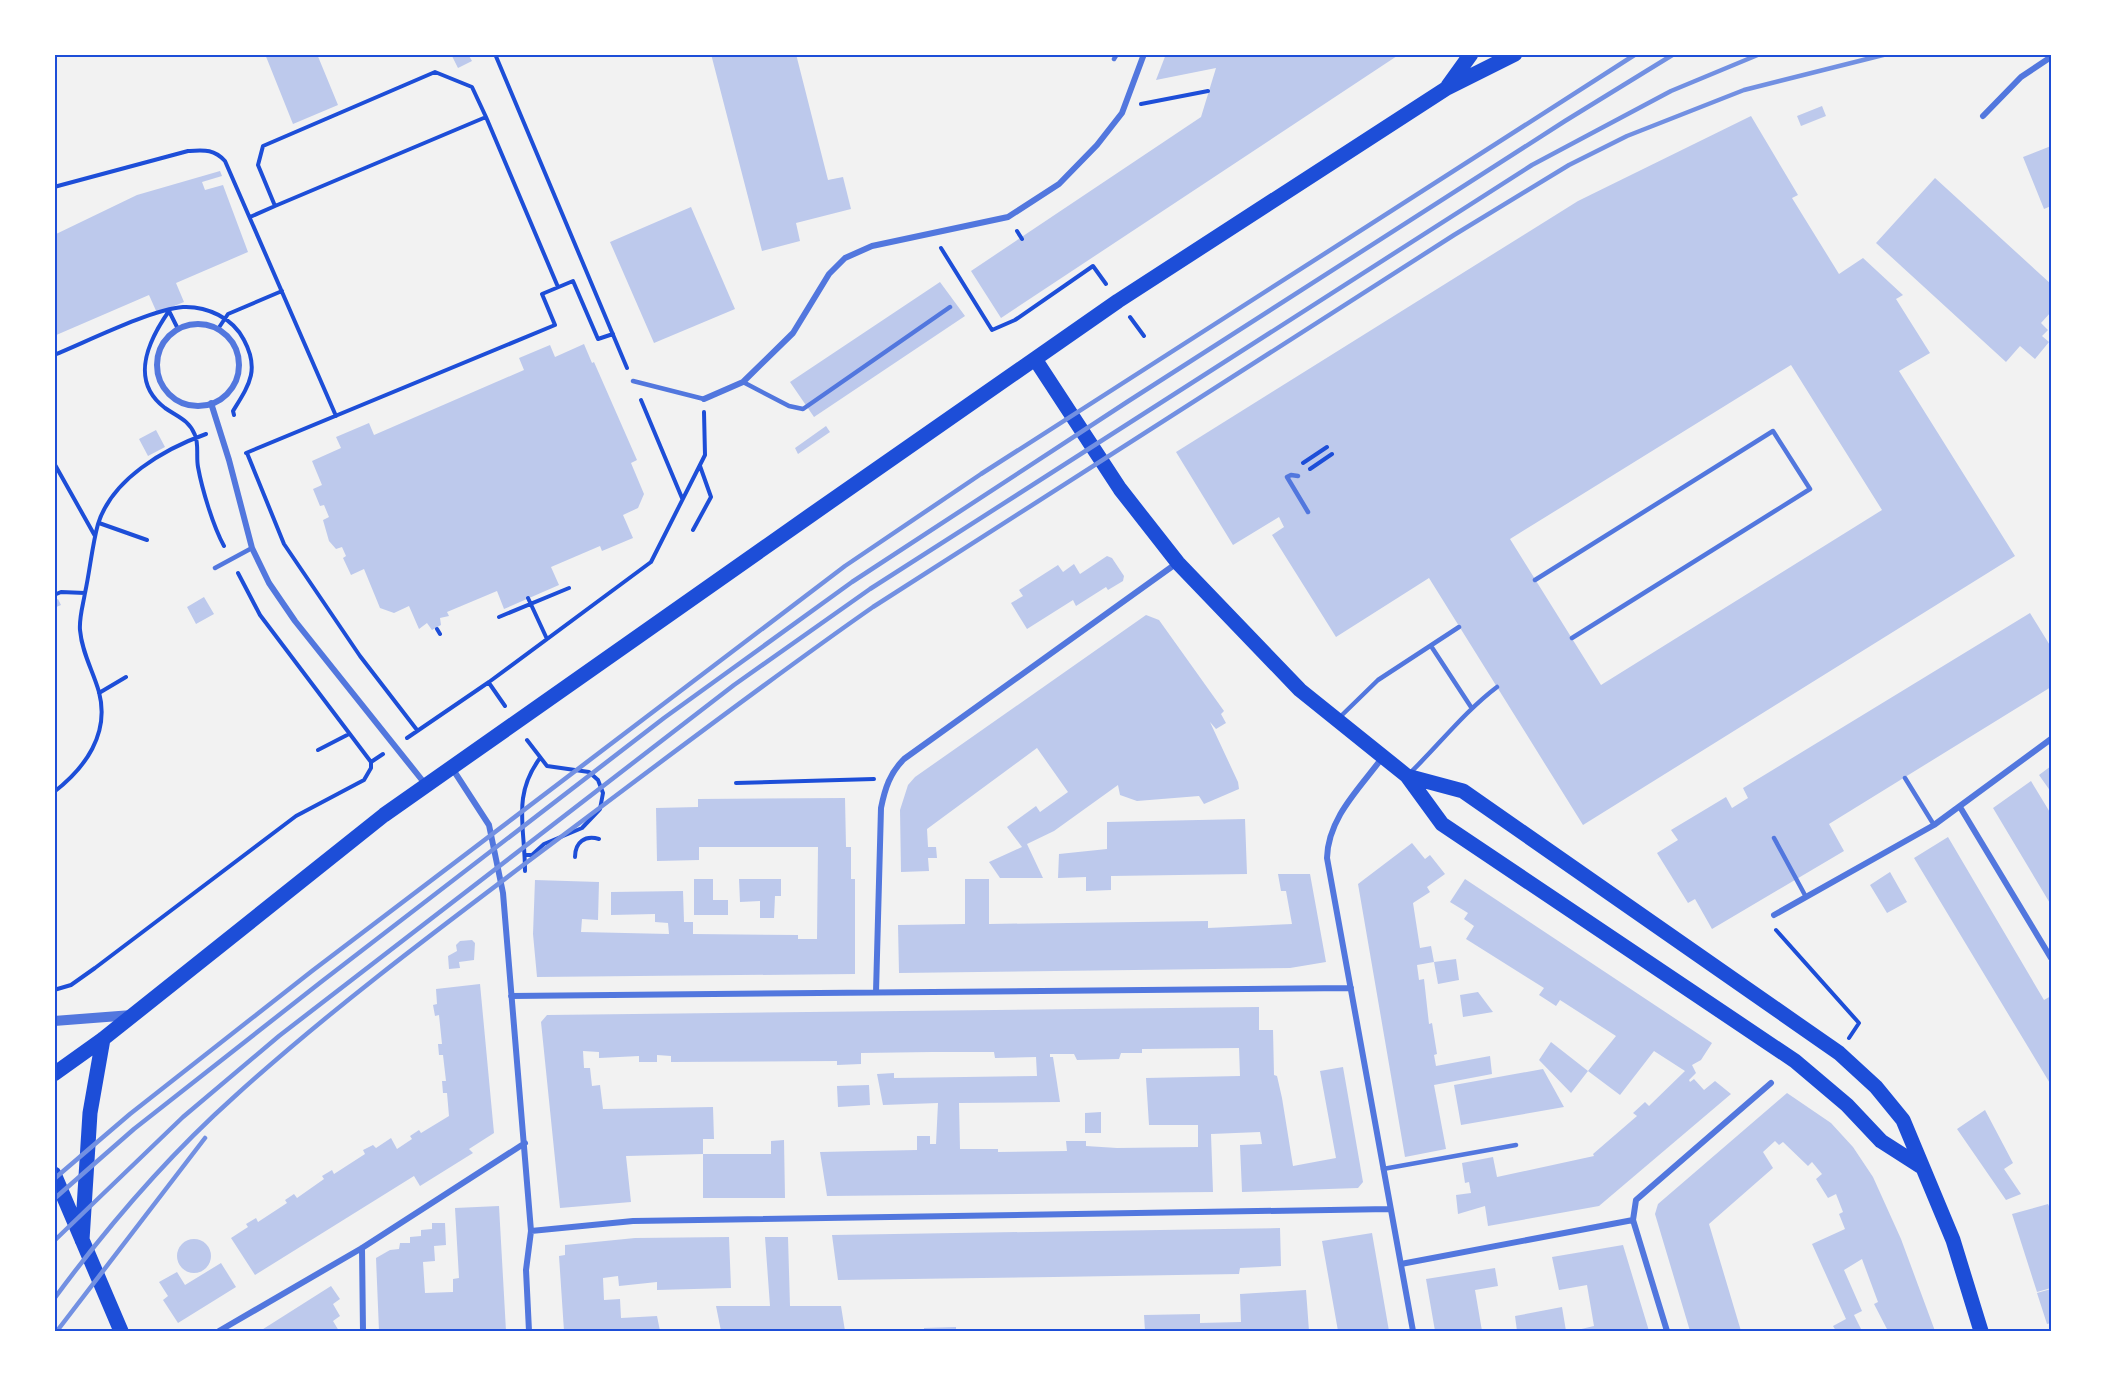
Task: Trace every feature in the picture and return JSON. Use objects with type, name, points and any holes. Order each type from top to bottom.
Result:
[{"type":"main road","points":[[1447,88],[1471,54]]},
{"type":"main road","points":[[54,1074],[103,1039],[298,881],[426,785],[1035,358],[1118,301],[1447,88],[1515,54]]},
{"type":"main road","points":[[1035,358],[1120,489],[1178,563],[1300,690],[1407,776],[1443,824],[1788,1056],[1847,1105],[1881,1142],[1920,1166]]},
{"type":"main road","points":[[1407,776],[1463,791],[1839,1053],[1876,1087],[1903,1120],[1920,1166],[1953,1240],[1981,1331]]},
{"type":"main road","points":[[82,1240],[89,1130],[103,1039]]},
{"type":"main road","points":[[54,1174],[120,1326]]},
{"type":"street","points":[[704,399],[743,382],[793,333],[829,274],[845,258],[872,246],[1008,218],[1059,184],[1097,145],[1124,107],[1144,54]]},
{"type":"street","points":[[1983,116],[2021,77],[2051,57]]},
{"type":"street","points":[[191,324],[205,324],[218,329],[236,348],[238,368],[232,387],[223,397],[211,404],[184,403],[172,397],[158,375],[157,361],[160,348],[178,329],[191,324]]},
{"type":"street","points":[[211,404],[229,460],[252,548],[269,583],[295,621],[426,785]]},
{"type":"street","points":[[876,992],[881,808],[890,778],[904,759],[1178,563]]},
{"type":"street","points":[[1774,915],[1934,825],[2051,739]]},
{"type":"street","points":[[1382,758],[1332,826],[1328,840],[1328,858],[1413,1331]]},
{"type":"street","points":[[452,767],[489,825],[503,893],[531,1231],[526,1270],[529,1331]]},
{"type":"street","points":[[1960,807],[2051,958]]},
{"type":"street","points":[[511,996],[1352,988]]},
{"type":"street","points":[[54,1021],[132,1015]]},
{"type":"street","points":[[1667,1331],[1633,1220],[1636,1200],[1771,1083]]},
{"type":"street","points":[[219,1331],[362,1248],[525,1143]]},
{"type":"street","points":[[531,1231],[633,1221],[1390,1209]]},
{"type":"street","points":[[1401,1264],[1633,1220]]},
{"type":"street","points":[[362,1248],[363,1331]]},
{"type":"lane","points":[[743,382],[789,406],[803,409],[950,307]]},
{"type":"lane","points":[[633,381],[704,399]]},
{"type":"lane","points":[[1535,580],[1773,431],[1810,489],[1572,638]]},
{"type":"lane","points":[[1298,476],[1292,472],[1287,477],[1308,512]]},
{"type":"lane","points":[[215,568],[252,548]]},
{"type":"lane","points":[[1336,721],[1378,680],[1459,627]]},
{"type":"lane","points":[[1431,646],[1471,707]]},
{"type":"lane","points":[[1407,776],[1471,707],[1497,687]]},
{"type":"lane","points":[[1905,778],[1934,825]]},
{"type":"lane","points":[[1774,838],[1806,897]]},
{"type":"lane","points":[[1383,1169],[1516,1145]]},
{"type":"path","points":[[495,55],[682,499]]},
{"type":"path","points":[[275,206],[258,165],[263,146],[435,72],[472,87],[558,287]]},
{"type":"path","points":[[1124,107],[1208,91]]},
{"type":"path","points":[[250,218],[486,117]]},
{"type":"path","points":[[54,187],[188,151],[211,150],[225,161],[336,416]]},
{"type":"path","points":[[940,248],[992,330],[1015,320],[1093,266],[1144,336]]},
{"type":"path","points":[[229,460],[555,325],[542,294],[573,281],[598,339],[613,334]]},
{"type":"path","points":[[218,329],[228,314],[282,291]]},
{"type":"path","points":[[54,355],[169,311],[186,307],[226,318],[243,338],[253,366],[247,388],[233,411],[236,421],[196,437],[150,463],[123,482],[108,502],[99,523],[80,628],[86,658],[99,693],[101,728],[98,740],[79,770],[54,792]]},
{"type":"path","points":[[169,311],[178,329]]},
{"type":"path","points":[[54,990],[71,985],[296,816],[363,780],[371,768],[371,762],[260,615],[219,537],[198,467],[196,437],[187,421],[163,406],[148,388],[144,372],[146,353],[152,334],[169,311]]},
{"type":"path","points":[[394,747],[651,562],[705,455],[704,399]]},
{"type":"path","points":[[243,443],[284,544],[360,656],[417,730]]},
{"type":"path","points":[[1292,472],[1328,447]]},
{"type":"path","points":[[1298,476],[1332,454]]},
{"type":"path","points":[[54,463],[96,537]]},
{"type":"path","points":[[693,530],[711,497],[700,466]]},
{"type":"path","points":[[99,523],[147,540]]},
{"type":"path","points":[[499,617],[569,588]]},
{"type":"path","points":[[54,596],[61,592],[86,593]]},
{"type":"path","points":[[528,598],[547,639]]},
{"type":"path","points":[[438,629],[440,634]]},
{"type":"path","points":[[99,693],[126,677]]},
{"type":"path","points":[[318,750],[349,734]]},
{"type":"path","points":[[525,871],[521,793],[530,771],[540,758]]},
{"type":"path","points":[[525,855],[532,855],[544,844],[575,831],[594,818],[600,809],[603,793],[598,780],[589,772],[553,768]]},
{"type":"path","points":[[736,783],[890,778]]},
{"type":"path","points":[[575,831],[582,839]]},
{"type":"path","points":[[575,857],[577,845],[582,839],[587,837],[599,839]]},
{"type":"path","points":[[1774,915],[1766,919],[1859,1023]]},
{"type":"building","points":[[265,54],[317,54],[338,105],[293,124]]},
{"type":"building","points":[[468,54],[472,61],[458,68],[452,56]]},
{"type":"building","points":[[711,54],[796,54],[828,180],[843,177],[851,209],[796,223],[800,241],[762,251]]},
{"type":"building","points":[[1166,54],[1400,54],[1001,318],[971,271],[1201,117],[1216,68],[1156,80]]},
{"type":"building","points":[[1822,106],[1826,116],[1801,126],[1797,116]]},
{"type":"building","points":[[1751,116],[1798,195],[1792,198],[1839,274],[1863,258],[1903,295],[1896,299],[1930,353],[1899,371],[2015,556],[1583,825],[1429,578],[1336,637],[1272,535],[1284,527],[1279,517],[1233,545],[1176,452],[1578,201]],"holes":[[[1791,365],[1882,510],[1601,685],[1510,539]]]},
{"type":"building","points":[[2051,146],[2051,206],[2044,209],[2023,157]]},
{"type":"building","points":[[220,171],[222,176],[202,182],[205,190],[223,185],[248,252],[176,283],[184,302],[157,313],[149,295],[54,336],[54,235],[137,195]]},
{"type":"building","points":[[1935,178],[2051,284],[2051,312],[2041,323],[2048,330],[2042,336],[2049,342],[2035,359],[2020,346],[2006,362],[1876,243]]},
{"type":"building","points":[[691,207],[735,309],[654,343],[610,242]]},
{"type":"building","points":[[940,282],[965,316],[814,417],[790,382]]},
{"type":"building","points":[[584,344],[637,460],[631,463],[644,494],[638,508],[623,515],[633,538],[602,551],[600,546],[551,567],[559,585],[504,609],[497,591],[447,612],[449,616],[440,618],[441,625],[432,630],[427,623],[419,629],[409,606],[394,613],[380,608],[364,569],[351,575],[343,558],[346,556],[342,547],[336,549],[329,541],[323,520],[329,517],[324,505],[320,506],[313,489],[322,485],[312,461],[341,448],[336,437],[369,423],[374,435],[524,370],[519,358],[550,345],[555,357]]},
{"type":"building","points":[[826,426],[830,432],[798,454],[795,448]]},
{"type":"building","points":[[156,430],[165,447],[148,456],[139,439]]},
{"type":"building","points":[[1107,556],[1112,558],[1124,576],[1123,581],[1108,590],[1106,587],[1076,606],[1073,600],[1027,629],[1011,603],[1023,596],[1019,590],[1058,565],[1063,572],[1074,564],[1080,574]]},
{"type":"building","points":[[204,597],[214,614],[196,624],[187,607]]},
{"type":"building","points":[[58,599],[61,605],[54,608],[54,601]]},
{"type":"building","points":[[2030,613],[2051,647],[2051,687],[1829,824],[1844,851],[1712,929],[1695,899],[1688,903],[1657,853],[1678,840],[1671,830],[1726,797],[1732,808],[1748,798],[1743,788]]},
{"type":"building","points":[[1146,615],[1159,620],[1224,711],[1221,714],[1226,723],[1216,729],[1210,722],[1238,782],[1239,789],[1204,804],[1199,796],[1137,801],[1120,795],[1118,785],[1054,831],[1027,844],[1043,878],[1000,878],[989,862],[1022,847],[1007,827],[1036,806],[1040,812],[1068,792],[1037,748],[927,829],[928,847],[936,847],[937,858],[928,858],[929,871],[901,872],[900,810],[908,785],[915,777]]},
{"type":"building","points":[[2051,766],[2051,792],[2039,775]]},
{"type":"building","points":[[2031,781],[2051,814],[2051,905],[1993,808]]},
{"type":"building","points":[[845,798],[846,847],[851,847],[851,879],[855,879],[855,974],[537,977],[533,934],[535,880],[599,882],[598,920],[582,919],[581,932],[669,934],[668,923],[655,922],[655,914],[611,915],[611,892],[683,891],[684,922],[693,922],[693,934],[798,935],[798,939],[817,939],[818,847],[699,847],[699,860],[657,861],[656,808],[698,807],[698,799]]},
{"type":"building","points":[[1245,819],[1247,874],[1111,876],[1111,890],[1086,891],[1086,877],[1058,878],[1059,854],[1107,849],[1107,822]]},
{"type":"building","points":[[1948,837],[2044,1000],[2051,996],[2051,1085],[1914,858]]},
{"type":"building","points":[[1412,843],[1425,859],[1430,855],[1445,874],[1427,887],[1430,892],[1413,903],[1420,948],[1431,946],[1434,962],[1417,965],[1419,980],[1424,979],[1429,1024],[1432,1023],[1437,1054],[1434,1055],[1436,1066],[1490,1056],[1492,1074],[1434,1085],[1446,1149],[1405,1157],[1358,884]]},
{"type":"building","points":[[1890,872],[1907,902],[1887,913],[1870,885]]},
{"type":"building","points":[[1278,874],[1310,874],[1326,962],[1290,968],[899,973],[898,925],[965,924],[965,879],[989,879],[989,924],[1208,921],[1208,928],[1292,924],[1286,891],[1281,891]]},
{"type":"building","points":[[694,879],[713,879],[713,900],[728,900],[728,915],[694,915]]},
{"type":"building","points":[[739,879],[781,879],[781,896],[775,896],[774,918],[760,918],[760,901],[740,902]]},
{"type":"building","points":[[1465,879],[1712,1043],[1701,1060],[1692,1065],[1696,1073],[1689,1080],[1690,1082],[1694,1079],[1704,1090],[1715,1081],[1731,1094],[1599,1206],[1488,1226],[1485,1206],[1458,1214],[1456,1195],[1471,1193],[1469,1182],[1465,1183],[1462,1163],[1493,1157],[1497,1177],[1594,1156],[1593,1154],[1637,1116],[1633,1113],[1645,1102],[1649,1106],[1685,1071],[1654,1051],[1620,1095],[1588,1071],[1616,1036],[1560,1000],[1556,1006],[1539,995],[1544,988],[1466,939],[1474,926],[1464,919],[1468,913],[1450,902]]},
{"type":"building","points":[[472,940],[475,943],[474,960],[459,962],[460,968],[449,969],[448,956],[457,951],[456,945],[460,941]]},
{"type":"building","points":[[1456,959],[1459,980],[1438,984],[1434,962]]},
{"type":"building","points":[[480,984],[494,1133],[469,1149],[473,1153],[420,1186],[414,1176],[255,1275],[231,1238],[248,1227],[246,1224],[256,1218],[258,1222],[287,1203],[285,1200],[294,1194],[297,1198],[324,1179],[322,1176],[332,1170],[334,1174],[365,1154],[363,1150],[373,1145],[376,1148],[391,1138],[397,1149],[412,1139],[410,1136],[419,1130],[421,1133],[449,1116],[447,1093],[443,1093],[442,1081],[446,1081],[443,1055],[439,1055],[438,1044],[442,1044],[439,1015],[435,1016],[433,1005],[437,1004],[436,989]]},
{"type":"building","points":[[1478,992],[1493,1012],[1463,1017],[1460,995]]},
{"type":"building","points":[[1259,1007],[1259,1030],[1273,1030],[1274,1075],[1277,1076],[1282,1098],[1293,1166],[1336,1158],[1320,1071],[1343,1067],[1363,1182],[1358,1188],[1242,1192],[1240,1145],[1262,1144],[1260,1132],[1211,1134],[1213,1192],[827,1196],[820,1152],[917,1150],[917,1136],[930,1136],[930,1144],[936,1144],[938,1103],[883,1105],[877,1074],[894,1073],[894,1078],[1037,1076],[1036,1057],[995,1058],[994,1052],[861,1053],[861,1064],[837,1065],[837,1061],[671,1062],[671,1056],[657,1055],[657,1062],[639,1062],[639,1056],[599,1058],[599,1052],[583,1051],[584,1068],[590,1068],[592,1086],[600,1085],[603,1109],[713,1107],[714,1139],[703,1139],[703,1154],[626,1156],[631,1202],[560,1208],[541,1022],[547,1015]],"holes":[[[1239,1048],[1240,1076],[1146,1078],[1149,1125],[1198,1125],[1198,1147],[1117,1148],[1086,1146],[1086,1141],[1066,1141],[1067,1151],[998,1152],[998,1149],[960,1149],[959,1103],[1060,1102],[1053,1057],[1050,1057],[1050,1054],[1074,1054],[1077,1060],[1119,1059],[1121,1053],[1142,1053],[1142,1049]]]},
{"type":"building","points":[[1551,1042],[1588,1071],[1571,1093],[1539,1060]]},
{"type":"building","points":[[1543,1069],[1564,1107],[1461,1125],[1454,1085]]},
{"type":"building","points":[[869,1085],[870,1105],[838,1107],[837,1086]]},
{"type":"building","points":[[1787,1093],[1831,1123],[1853,1147],[1873,1177],[1901,1239],[1935,1331],[1888,1331],[1874,1304],[1878,1302],[1862,1259],[1844,1270],[1862,1311],[1854,1315],[1862,1331],[1836,1331],[1833,1326],[1846,1319],[1812,1244],[1845,1229],[1839,1214],[1843,1212],[1836,1194],[1828,1198],[1816,1179],[1822,1174],[1812,1162],[1808,1166],[1783,1142],[1779,1145],[1775,1141],[1763,1152],[1773,1168],[1709,1224],[1741,1331],[1690,1331],[1655,1214],[1658,1204]]},
{"type":"building","points":[[1985,1110],[2013,1163],[2004,1169],[2021,1194],[2006,1200],[1957,1129]]},
{"type":"building","points":[[1101,1112],[1101,1133],[1085,1133],[1085,1113]]},
{"type":"building","points":[[784,1140],[785,1198],[703,1198],[703,1154],[771,1154],[771,1141]]},
{"type":"building","points":[[2048,1204],[2051,1210],[2051,1288],[2037,1292],[2012,1214]]},
{"type":"building","points":[[499,1206],[506,1331],[379,1331],[376,1258],[390,1250],[399,1249],[400,1243],[410,1243],[410,1237],[421,1236],[421,1230],[432,1229],[432,1223],[445,1223],[446,1245],[434,1246],[435,1261],[423,1262],[425,1293],[453,1292],[453,1279],[459,1278],[455,1208]]},
{"type":"building","points":[[1280,1228],[1281,1266],[1240,1268],[1239,1274],[1054,1277],[838,1280],[832,1235]]},
{"type":"building","points":[[1372,1233],[1389,1331],[1338,1331],[1322,1241]]},
{"type":"building","points":[[729,1237],[731,1288],[657,1290],[657,1282],[619,1286],[618,1276],[603,1278],[604,1300],[620,1299],[621,1318],[657,1316],[660,1331],[564,1331],[559,1256],[565,1255],[565,1245],[635,1238]]},
{"type":"building","points":[[765,1237],[788,1237],[790,1306],[841,1306],[845,1331],[721,1331],[716,1306],[770,1306]]},
{"type":"building","points":[[194,1239],[206,1244],[211,1256],[206,1268],[194,1273],[182,1268],[177,1256],[182,1244]]},
{"type":"building","points":[[1623,1245],[1649,1331],[1573,1331],[1594,1326],[1587,1285],[1559,1290],[1552,1257]]},
{"type":"building","points":[[221,1263],[236,1287],[178,1323],[163,1300],[168,1296],[159,1282],[177,1272],[185,1285]]},
{"type":"building","points":[[1495,1268],[1498,1286],[1475,1290],[1482,1331],[1435,1331],[1426,1279]]},
{"type":"building","points":[[331,1286],[340,1299],[333,1304],[340,1316],[333,1321],[339,1331],[260,1331]]},
{"type":"building","points":[[2051,1289],[2051,1323],[2047,1324],[2037,1293]]},
{"type":"building","points":[[1306,1290],[1309,1331],[1145,1331],[1144,1315],[1200,1314],[1200,1323],[1241,1322],[1240,1294]]},
{"type":"building","points":[[1562,1307],[1566,1331],[1517,1331],[1515,1316]]},
{"type":"building","points":[[956,1327],[956,1331],[924,1331],[924,1328]]},
{"type":"railway","points":[[54,1179],[130,1114],[312,971],[845,566],[981,474],[1636,54]]},
{"type":"railway","points":[[54,1199],[134,1129],[321,982],[664,718],[852,582],[1127,402],[1565,121],[1674,54]]},
{"type":"railway","points":[[54,1241],[183,1117],[279,1036],[734,685],[870,589],[1532,165],[1671,91],[1760,54]]},
{"type":"railway","points":[[54,1299],[117,1219],[162,1168],[209,1120],[271,1064],[385,971],[503,881],[748,697],[873,607],[1454,235],[1569,165],[1627,136],[1744,90],[1887,54]]},
{"type":"railway","points":[[57,1331],[205,1138]]}]
